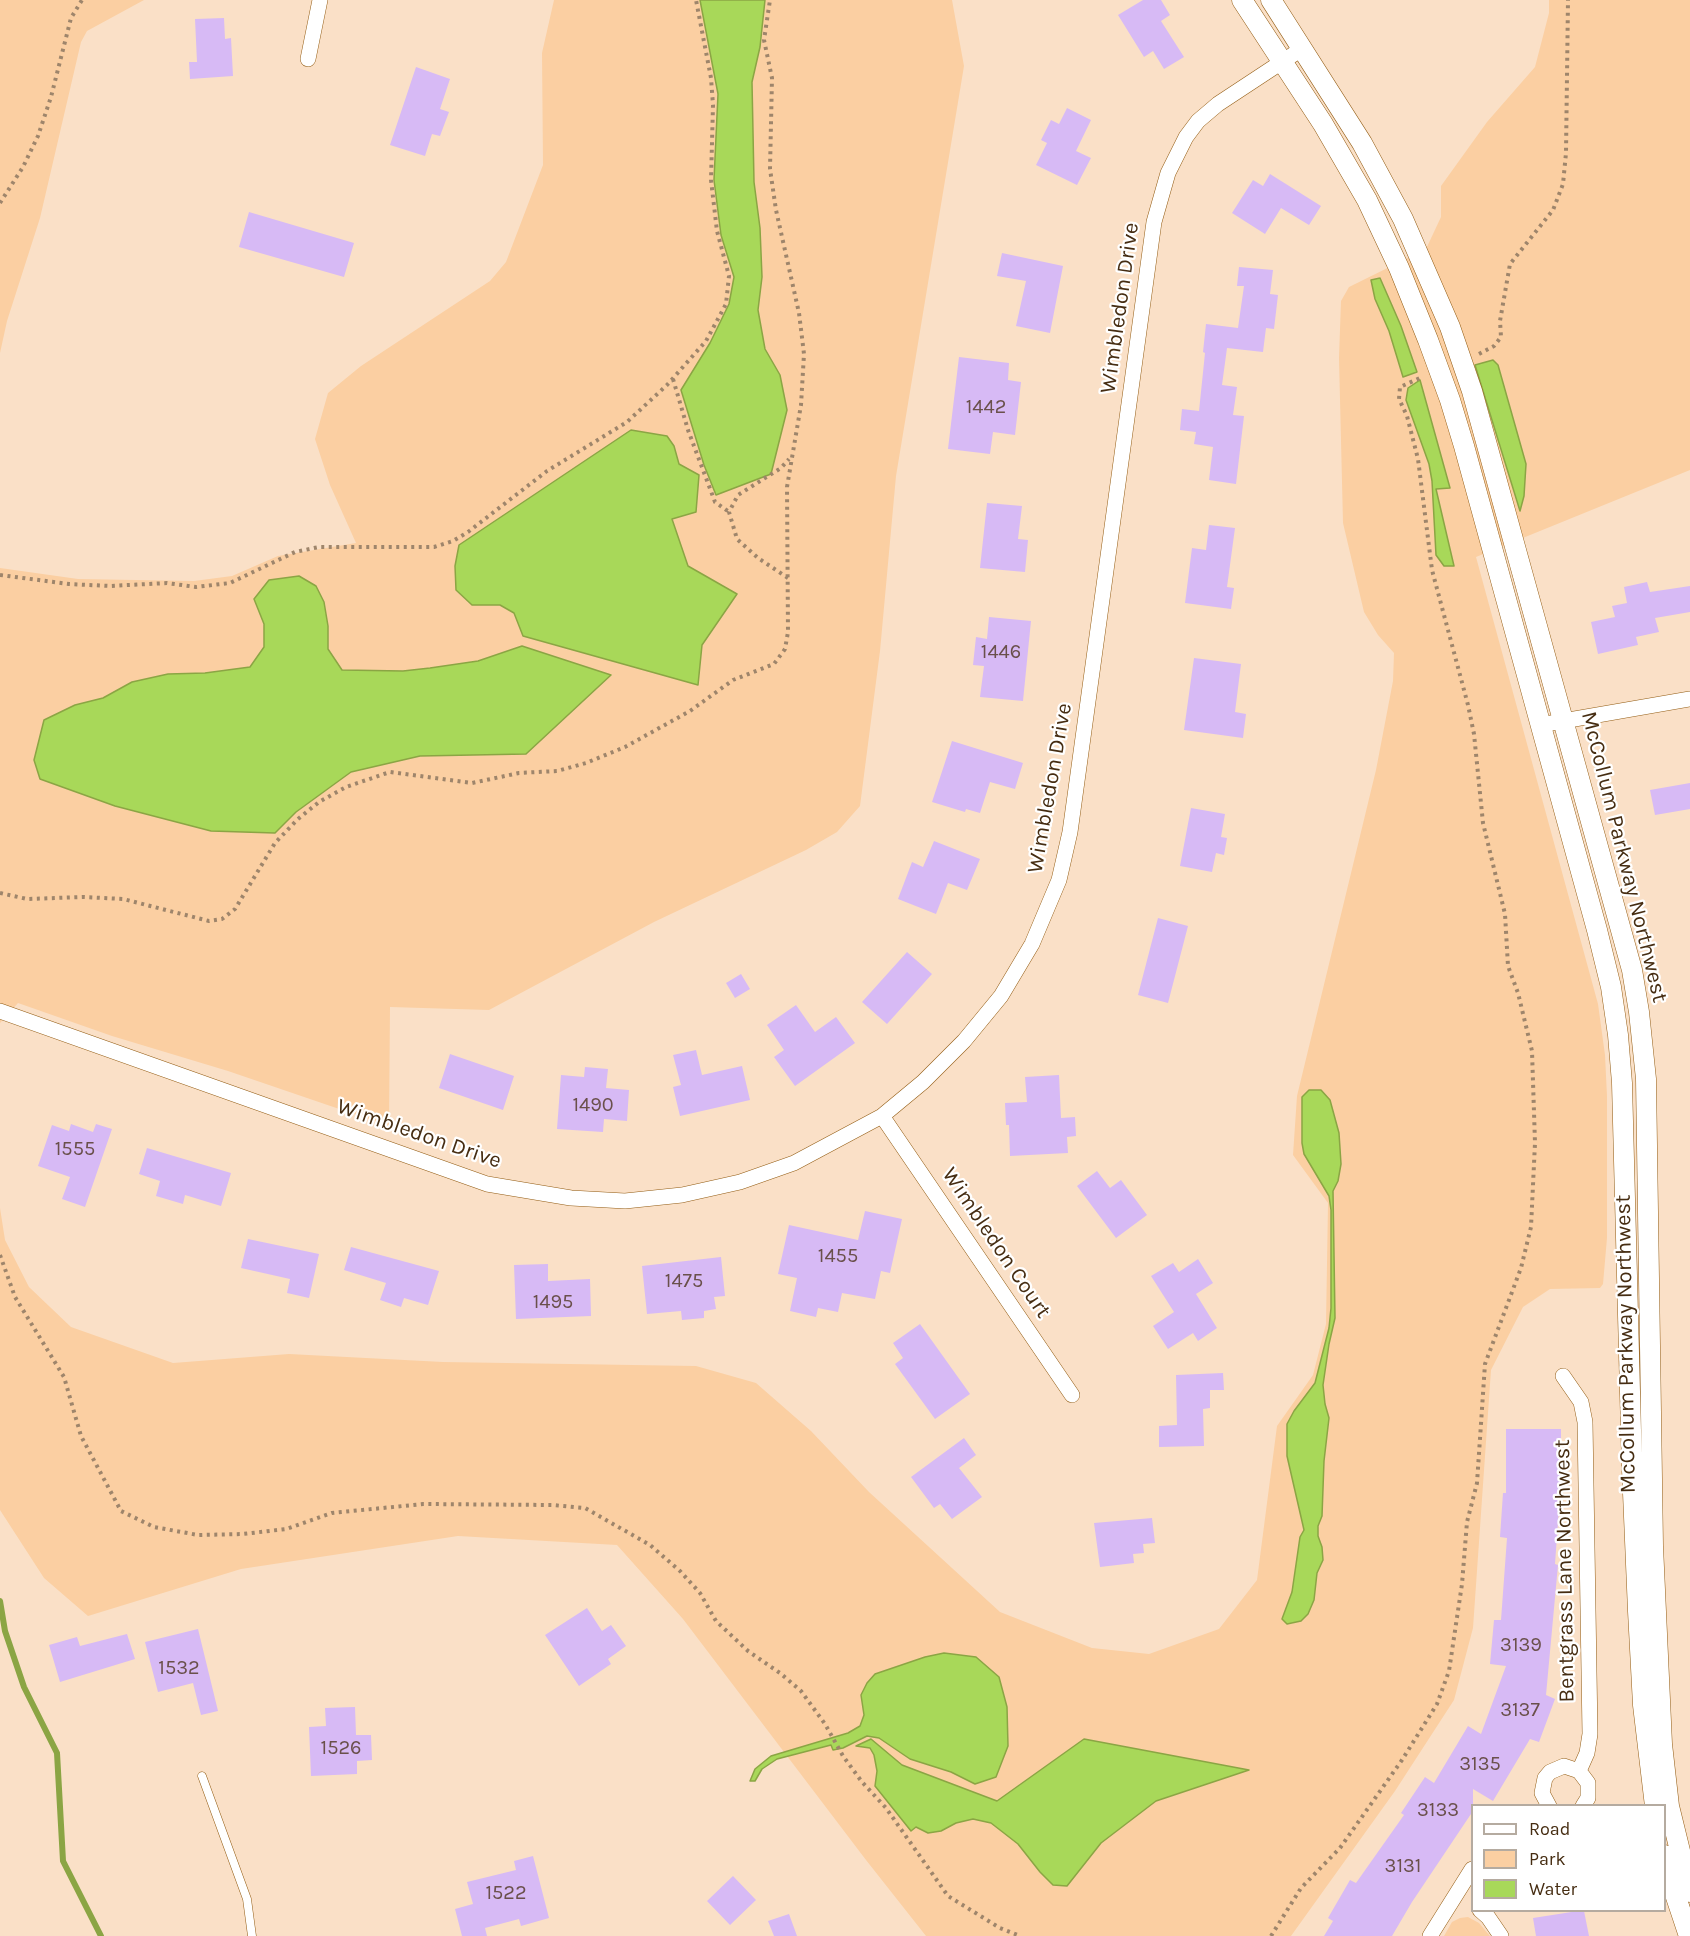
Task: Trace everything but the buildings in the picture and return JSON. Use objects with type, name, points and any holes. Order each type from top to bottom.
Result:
[{"type":"street","points":[[308,59],[320,0]]},
{"type":"street","name":"McCollum Parkway Northwest","points":[[1242,0],[1283,61],[1367,201],[1406,286],[1439,370],[1464,446],[1598,930],[1611,987],[1622,1083],[1638,1611],[1643,1705],[1655,1804]]},
{"type":"street","name":"McCollum Parkway Northwest","points":[[1271,0],[1362,143],[1403,219],[1436,293],[1462,362],[1564,721],[1636,991],[1646,1078],[1653,1546],[1662,1744],[1669,1806],[1690,1892]]},
{"type":"street","name":"Wimbledon Drive","points":[[0,1011],[487,1184],[571,1198],[625,1201],[682,1195],[740,1182],[794,1163],[882,1116],[923,1082],[964,1041],[1001,996],[1032,944],[1059,880],[1070,832],[1154,222],[1168,172],[1186,137],[1198,121],[1218,104],[1303,48]]},
{"type":"street","points":[[1540,725],[1690,699]]},
{"type":"street","name":"Wimbledon Court","points":[[882,1116],[1072,1395]]},
{"type":"street","name":"Bentgrass Lane Northwest","points":[[1563,1376],[1581,1402],[1585,1422],[1590,1734],[1587,1754],[1579,1771]]},
{"type":"street","points":[[1544,1804],[1543,1785],[1550,1772],[1564,1766],[1579,1771],[1585,1776],[1589,1790],[1588,1798],[1584,1804]]},
{"type":"street","points":[[1666,1859],[1689,1936]]},
{"type":"street","points":[[1430,1936],[1471,1872]]},
{"type":"street","points":[[1456,1894],[1471,1904]]},
{"type":"street","points":[[1481,1912],[1488,1917],[1501,1936]]},
{"type":"lane","points":[[202,1776],[247,1899],[252,1936]]},
{"type":"path","points":[[0,203],[38,136],[51,97],[71,18],[82,0]]},
{"type":"path","points":[[0,575],[69,584],[110,586],[167,583],[196,587],[230,583],[295,552],[319,547],[434,547],[453,541],[468,532],[547,471],[627,422],[673,378],[706,341],[726,304],[729,276],[717,231],[711,180],[713,105],[707,51],[696,0]]},
{"type":"path","points":[[0,892],[27,899],[84,897],[123,899],[209,921],[222,920],[235,909],[275,843],[298,819],[319,802],[346,787],[390,772],[472,783],[519,773],[557,771],[586,764],[625,747],[690,711],[733,681],[774,664],[785,649],[787,640],[789,579],[786,522],[790,458],[801,405],[804,354],[799,314],[776,210],[770,170],[772,78],[764,40],[770,0]]},
{"type":"path","points":[[1462,362],[1494,346],[1501,337],[1501,313],[1510,264],[1553,210],[1563,184],[1566,153],[1568,0]]},
{"type":"path","points":[[1271,1936],[1301,1888],[1340,1848],[1402,1760],[1437,1704],[1449,1671],[1462,1584],[1467,1522],[1477,1483],[1485,1364],[1521,1268],[1531,1227],[1535,1143],[1532,1051],[1518,993],[1508,966],[1505,914],[1483,823],[1474,734],[1432,570],[1418,459],[1407,416],[1399,399],[1400,387],[1439,370]]},
{"type":"path","points":[[673,378],[688,430],[715,502],[729,512],[736,539],[758,558],[789,579]]},
{"type":"path","points":[[729,512],[738,495],[782,468],[790,458]]},
{"type":"path","points":[[0,1255],[15,1297],[64,1377],[81,1436],[122,1511],[154,1527],[198,1535],[243,1534],[286,1528],[332,1513],[423,1504],[552,1505],[585,1508],[650,1545],[680,1571],[700,1593],[716,1621],[748,1651],[801,1691],[825,1724],[843,1756],[862,1782],[886,1808],[948,1896],[992,1924],[1020,1936]]},
{"type":"green space","points":[[0,0],[144,0],[87,31],[81,42],[40,218],[7,321],[0,353]]},
{"type":"green space","points":[[554,0],[952,0],[964,66],[896,476],[880,651],[860,806],[837,832],[806,850],[654,922],[489,1010],[390,1007],[389,1126],[18,1003],[0,1023],[0,568],[78,579],[194,581],[232,576],[278,556],[356,543],[330,485],[315,439],[328,393],[361,366],[490,281],[506,262],[543,165],[542,53]]},
{"type":"green space","points":[[1549,0],[1690,0],[1690,470],[1476,557],[1598,1004],[1605,1055],[1607,1096],[1607,1238],[1603,1284],[1600,1288],[1550,1289],[1523,1307],[1491,1370],[1473,1628],[1454,1700],[1395,1791],[1291,1936],[926,1936],[683,1619],[617,1545],[458,1536],[241,1569],[88,1616],[44,1578],[0,1510],[0,1208],[5,1240],[29,1287],[71,1327],[173,1363],[289,1354],[443,1362],[696,1366],[756,1383],[811,1431],[869,1492],[1000,1612],[1092,1648],[1149,1654],[1219,1629],[1257,1580],[1277,1426],[1313,1375],[1326,1324],[1328,1203],[1293,1155],[1297,1096],[1376,770],[1393,681],[1394,653],[1378,635],[1364,612],[1343,523],[1339,358],[1341,301],[1349,287],[1426,249],[1441,217],[1441,186],[1487,122],[1535,67],[1549,13]]},
{"type":"green space","points":[[1468,1917],[1479,1923],[1490,1936],[1444,1936],[1452,1922]]},
{"type":"water","points":[[700,0],[765,0],[760,47],[752,82],[754,182],[760,228],[762,277],[758,310],[765,349],[780,375],[787,410],[771,474],[716,495],[704,465],[681,390],[710,343],[729,304],[734,277],[721,235],[714,180],[718,94]]},
{"type":"water","points":[[1380,278],[1401,326],[1417,372],[1403,377],[1389,331],[1375,299],[1371,280]]},
{"type":"water","points":[[1493,360],[1498,365],[1526,464],[1524,496],[1520,511],[1475,365]]},
{"type":"water","points":[[1420,380],[1450,488],[1436,489],[1454,566],[1444,566],[1436,555],[1429,464],[1406,400],[1408,388]]},
{"type":"water","points":[[631,430],[667,436],[674,446],[679,464],[699,475],[696,512],[672,519],[688,566],[737,594],[702,645],[698,685],[523,636],[514,613],[500,605],[472,605],[456,590],[455,566],[459,545]]},
{"type":"water","points":[[299,576],[316,586],[324,602],[328,626],[328,649],[342,670],[403,671],[430,668],[478,661],[522,646],[611,675],[526,754],[420,756],[351,772],[296,812],[275,833],[211,831],[115,806],[40,779],[34,760],[44,720],[75,705],[103,698],[132,682],[168,674],[205,673],[250,667],[264,647],[264,624],[254,599],[269,580]]},
{"type":"water","points":[[1309,1090],[1321,1090],[1330,1100],[1339,1133],[1341,1164],[1338,1181],[1333,1191],[1335,1318],[1323,1385],[1329,1418],[1324,1461],[1322,1516],[1318,1526],[1323,1560],[1317,1573],[1314,1600],[1308,1614],[1301,1621],[1287,1624],[1282,1619],[1292,1592],[1300,1537],[1304,1530],[1287,1456],[1287,1424],[1315,1383],[1329,1328],[1331,1308],[1329,1196],[1304,1154],[1302,1143],[1302,1097]]},
{"type":"water","points":[[944,1653],[976,1657],[999,1677],[1007,1707],[1008,1746],[996,1777],[975,1784],[951,1772],[910,1759],[879,1738],[867,1736],[843,1748],[833,1750],[831,1745],[777,1759],[762,1769],[755,1781],[750,1781],[755,1769],[771,1756],[848,1733],[860,1726],[864,1715],[861,1695],[875,1674]]},
{"type":"water","points":[[871,1739],[902,1765],[997,1801],[1084,1739],[1249,1770],[1156,1801],[1101,1843],[1067,1886],[1053,1885],[1018,1844],[991,1823],[973,1819],[956,1823],[941,1831],[928,1833],[916,1827],[911,1831],[875,1786],[877,1771],[870,1748],[856,1746]]},
{"type":"waterway","points":[[0,1601],[5,1631],[24,1687],[57,1753],[63,1861],[101,1936]]}]
